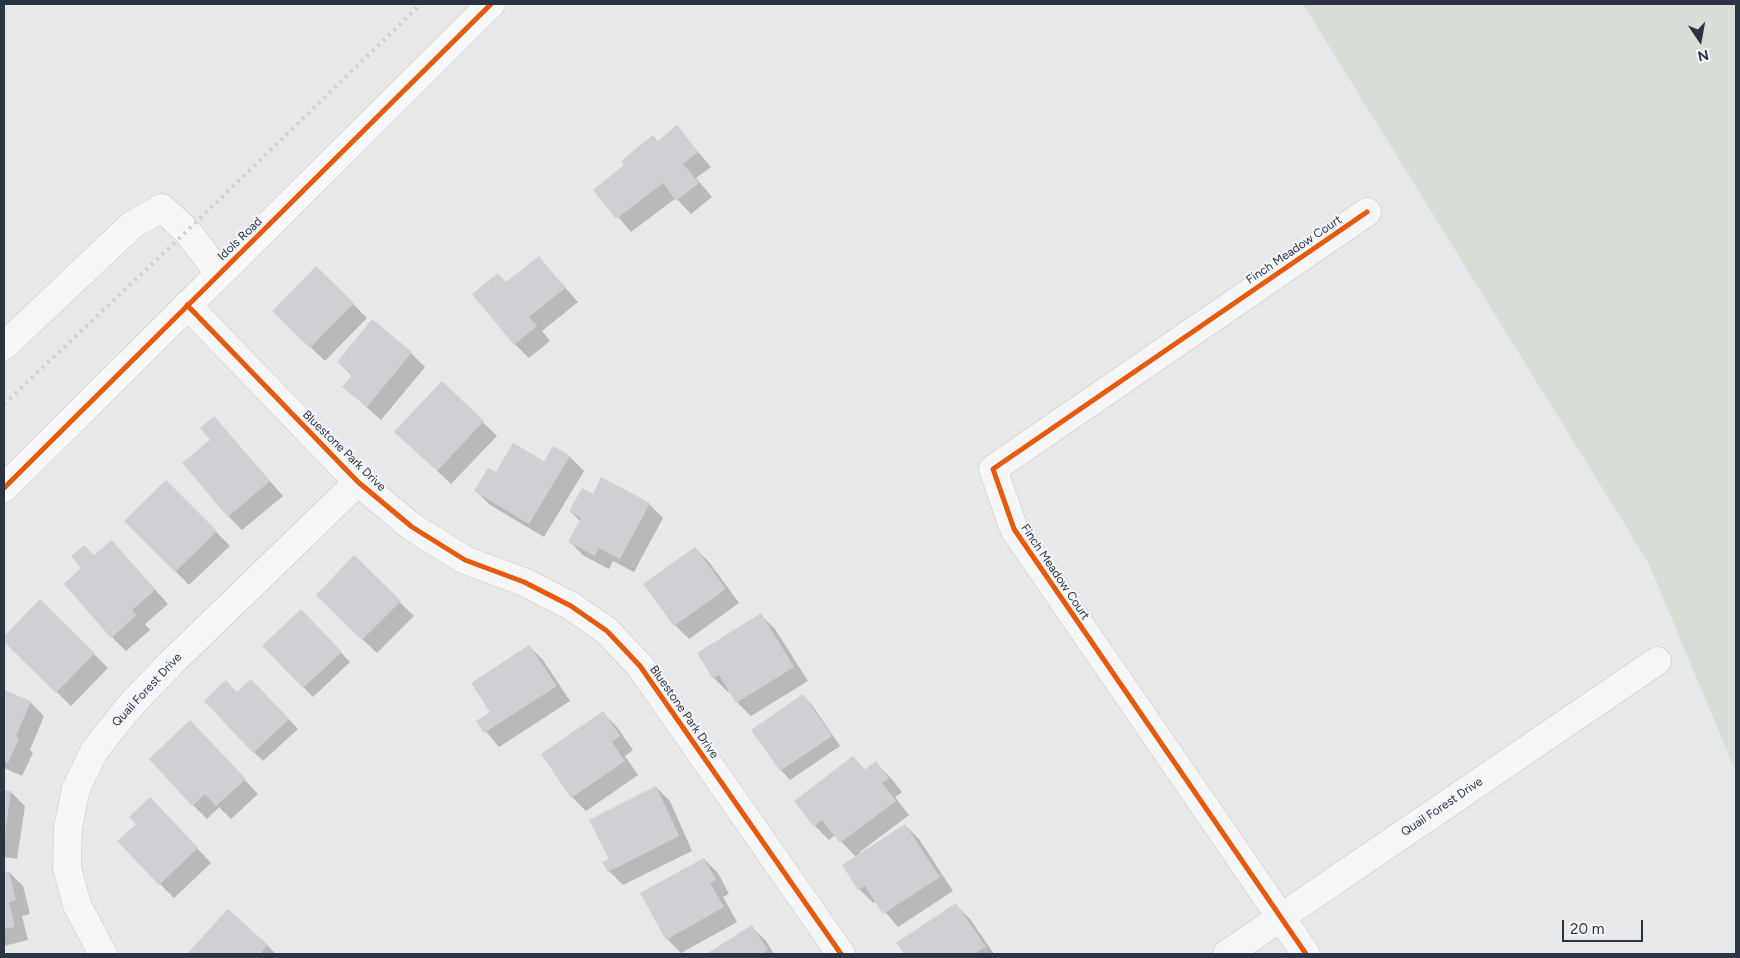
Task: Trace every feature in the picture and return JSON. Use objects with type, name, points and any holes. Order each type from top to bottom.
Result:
[{"type":"street","name":"Idols Road","points":[[4,488],[491,4]]},
{"type":"street","name":"Idols Road","points":[[4,346],[132,225],[162,208],[187,231],[219,273]]},
{"type":"street","name":"Finch Meadow Court","points":[[1306,954],[1279,918],[1014,529],[993,469],[1367,212]]},
{"type":"street","name":"Bluestone Park Drive","points":[[187,306],[358,482],[412,528],[465,560],[524,582],[571,606],[607,631],[640,666],[841,954]]},
{"type":"street","name":"Quail Forest Drive","points":[[103,954],[77,905],[67,868],[68,827],[76,788],[94,750],[129,707],[171,663],[358,482]]},
{"type":"street","name":"Quail Forest Drive","points":[[1227,954],[1657,661]]},
{"type":"shaded area","points":[[1303,4],[1736,4],[1736,772],[1648,562]]},
{"type":"building","points":[[677,125],[698,152],[683,164],[699,183],[676,201],[663,183],[616,219],[593,190],[624,165],[621,161],[653,135],[658,141]]},
{"type":"building","points":[[539,256],[565,288],[529,317],[537,326],[514,345],[472,294],[498,273],[506,282]]},
{"type":"building","points":[[316,266],[354,303],[310,348],[272,311]]},
{"type":"building","points":[[372,319],[412,352],[367,407],[342,387],[352,375],[337,362]]},
{"type":"building","points":[[442,381],[484,421],[437,471],[394,432]]},
{"type":"building","points":[[214,416],[270,481],[228,517],[182,463],[210,440],[200,428]]},
{"type":"building","points":[[513,443],[544,461],[553,446],[570,456],[529,524],[474,491],[488,468],[496,472]]},
{"type":"building","points":[[601,477],[650,503],[620,559],[599,548],[595,556],[568,542],[581,518],[569,511],[582,488],[593,494]]},
{"type":"building","points":[[166,480],[217,531],[175,572],[124,521]]},
{"type":"building","points":[[112,540],[155,590],[132,610],[137,615],[111,638],[64,584],[81,568],[71,556],[84,545],[94,555]]},
{"type":"building","points":[[695,547],[726,589],[674,626],[643,584]]},
{"type":"building","points":[[354,555],[401,601],[362,640],[316,595]]},
{"type":"building","points":[[40,599],[95,653],[56,693],[4,642],[4,636]]},
{"type":"building","points":[[301,609],[342,652],[303,688],[262,646]]},
{"type":"building","points":[[761,613],[794,667],[736,703],[719,675],[713,679],[697,653]]},
{"type":"building","points":[[529,645],[557,686],[484,733],[476,721],[490,712],[471,683]]},
{"type":"building","points":[[251,679],[289,719],[253,753],[204,701],[226,680],[237,692]]},
{"type":"building","points":[[4,690],[31,701],[16,736],[19,738],[8,763],[4,761]]},
{"type":"building","points":[[803,694],[832,736],[780,771],[751,730]]},
{"type":"building","points":[[603,711],[620,736],[612,742],[625,761],[571,798],[541,754]]},
{"type":"building","points":[[190,720],[246,779],[216,806],[205,794],[192,806],[149,759]]},
{"type":"building","points":[[853,756],[864,770],[876,761],[889,778],[882,783],[896,801],[840,843],[822,820],[814,827],[794,801]]},
{"type":"building","points":[[656,786],[679,836],[608,872],[602,862],[609,859],[589,820]]},
{"type":"building","points":[[4,790],[11,791],[5,834],[4,834]]},
{"type":"building","points":[[150,797],[198,848],[159,885],[117,841],[136,824],[129,817]]},
{"type":"building","points":[[905,824],[940,877],[883,914],[865,886],[858,890],[842,865]]},
{"type":"building","points":[[704,858],[716,880],[710,883],[724,907],[666,940],[640,893]]},
{"type":"building","points":[[9,871],[16,900],[9,902],[15,927],[4,929],[4,872]]},
{"type":"building","points":[[956,903],[986,947],[974,954],[904,954],[896,943]]},
{"type":"building","points":[[228,909],[268,945],[260,954],[187,954]]},
{"type":"building","points":[[752,925],[768,950],[762,954],[706,954]]},
{"type":"railway","points":[[4,404],[187,231],[421,4]]},
{"type":"cycle path","points":[[4,488],[491,4]]},
{"type":"cycle path","points":[[1306,954],[1014,529],[993,469],[1367,212]]},
{"type":"cycle path","points":[[187,305],[358,482],[412,527],[465,560],[524,582],[571,606],[607,631],[640,666],[841,954]]}]
